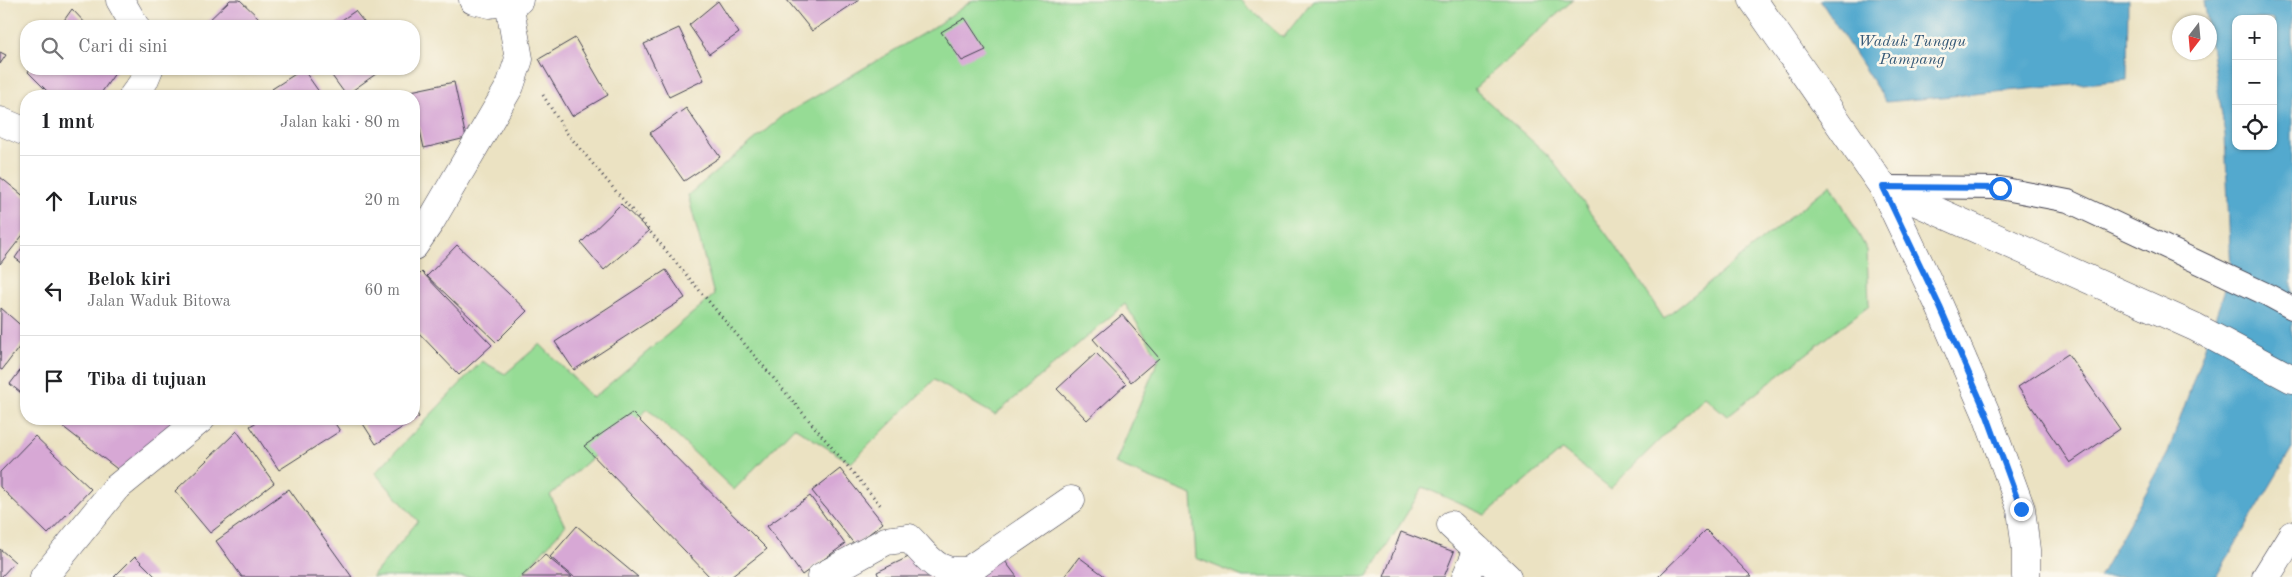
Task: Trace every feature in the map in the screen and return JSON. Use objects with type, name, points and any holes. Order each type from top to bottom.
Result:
[{"type":"street","points":[[120,0],[132,20]]},
{"type":"street","points":[[420,237],[510,86],[520,59],[514,1],[490,4],[473,0]]},
{"type":"street","points":[[1753,0],[1883,187],[1948,325],[1986,413],[2021,509],[2026,550],[2026,577]]},
{"type":"street","points":[[137,90],[146,75]]},
{"type":"street","points":[[0,121],[20,129]]},
{"type":"street","points":[[1883,187],[2194,327],[2292,378]]},
{"type":"street","points":[[44,577],[115,489],[194,425]]},
{"type":"street","points":[[821,577],[886,540],[909,538],[944,571],[969,570],[1071,500]]},
{"type":"street","points":[[1452,525],[1507,577]]},
{"type":"street","points":[[2266,577],[2292,535]]},
{"type":"street","points":[[1466,577],[1478,550]]},
{"type":"lane","points":[[1883,187],[2000,188],[2068,201],[2268,294],[2292,308]]},
{"type":"path","points":[[520,59],[566,132],[909,538]]},
{"type":"green space","points":[[973,0],[1240,0],[1283,38],[1313,0],[1573,0],[1474,89],[1549,156],[1632,269],[1664,319],[1831,184],[1867,250],[1869,305],[1727,416],[1704,396],[1610,489],[1562,450],[1485,515],[1423,487],[1368,577],[1243,577],[1196,558],[1192,495],[1115,464],[1159,358],[1125,304],[995,415],[934,380],[851,463],[794,427],[734,490],[648,409],[550,495],[565,526],[520,577],[372,577],[418,521],[375,473],[482,361],[505,374],[540,344],[593,398],[714,295],[688,195],[784,115],[934,27]]},
{"type":"water","name":"Waduk Tunggu Pampang","points":[[1820,0],[2128,0],[2127,80],[1886,102]]},
{"type":"water","points":[[2204,0],[2292,0],[2292,449],[2216,577],[2099,577],[2168,453],[2231,272],[2225,135],[2213,60],[2217,60],[2217,15],[2206,15]]},
{"type":"building","points":[[230,0],[240,0],[259,18],[257,20],[209,20]]},
{"type":"building","points":[[787,0],[859,0],[812,31]]},
{"type":"building","points":[[718,1],[739,33],[709,54],[689,25]]},
{"type":"building","points":[[72,9],[82,20],[64,20]]},
{"type":"building","points":[[355,11],[362,20],[342,20]]},
{"type":"building","points":[[965,18],[986,50],[962,61],[941,32]]},
{"type":"building","points":[[679,28],[704,80],[669,97],[644,44]]},
{"type":"building","points":[[575,38],[608,95],[572,116],[539,59]]},
{"type":"building","points":[[0,52],[6,55],[0,64]]},
{"type":"building","points":[[31,75],[114,75],[103,90],[46,90]]},
{"type":"building","points":[[294,75],[307,75],[318,90],[273,90]]},
{"type":"building","points":[[331,75],[374,75],[353,90],[342,90]]},
{"type":"building","points":[[454,82],[466,138],[424,148],[420,130],[420,90],[416,90]]},
{"type":"building","points":[[686,108],[720,157],[684,181],[650,133]]},
{"type":"building","points":[[0,177],[20,193],[20,239],[0,264]]},
{"type":"building","points":[[621,204],[649,231],[604,270],[581,243]]},
{"type":"building","points":[[457,245],[527,311],[496,342],[427,276]]},
{"type":"building","points":[[20,251],[20,262],[15,258]]},
{"type":"building","points":[[666,270],[685,298],[574,370],[555,342]]},
{"type":"building","points":[[422,272],[492,345],[459,375],[420,334],[420,274]]},
{"type":"building","points":[[1,308],[20,325],[20,346],[2,370],[0,369]]},
{"type":"building","points":[[1122,315],[1159,358],[1131,382],[1093,339]]},
{"type":"building","points":[[1096,353],[1126,384],[1087,420],[1057,389]]},
{"type":"building","points":[[2068,354],[2120,429],[2070,463],[2018,387]]},
{"type":"building","points":[[20,371],[20,392],[10,384]]},
{"type":"building","points":[[632,413],[767,549],[731,577],[710,577],[584,446]]},
{"type":"building","points":[[61,425],[177,425],[121,472]]},
{"type":"building","points":[[336,425],[340,431],[279,470],[250,426]]},
{"type":"building","points":[[364,425],[406,425],[376,444]]},
{"type":"building","points":[[237,431],[274,483],[210,533],[175,491]]},
{"type":"building","points":[[35,436],[91,489],[48,534],[0,487],[0,472]]},
{"type":"building","points":[[840,469],[883,523],[855,545],[812,491]]},
{"type":"building","points":[[289,489],[352,577],[242,577],[216,541]]},
{"type":"building","points":[[810,496],[845,544],[802,575],[767,526]]},
{"type":"building","points":[[577,526],[638,577],[574,577],[550,557]]},
{"type":"building","points":[[1706,530],[1752,577],[1658,577]]},
{"type":"building","points":[[1401,532],[1454,552],[1444,577],[1384,577]]},
{"type":"building","points":[[0,549],[15,562],[1,577],[0,577]]},
{"type":"building","points":[[919,552],[931,577],[879,577],[877,572]]},
{"type":"building","points":[[999,553],[1017,577],[958,577]]},
{"type":"building","points":[[545,555],[572,577],[521,577]]},
{"type":"building","points":[[135,556],[156,577],[114,577]]},
{"type":"building","points":[[1079,557],[1106,577],[1064,577]]},
{"type":"route","points":[[2000,188],[1883,187],[1940,307],[1986,413],[2021,509]]}]
